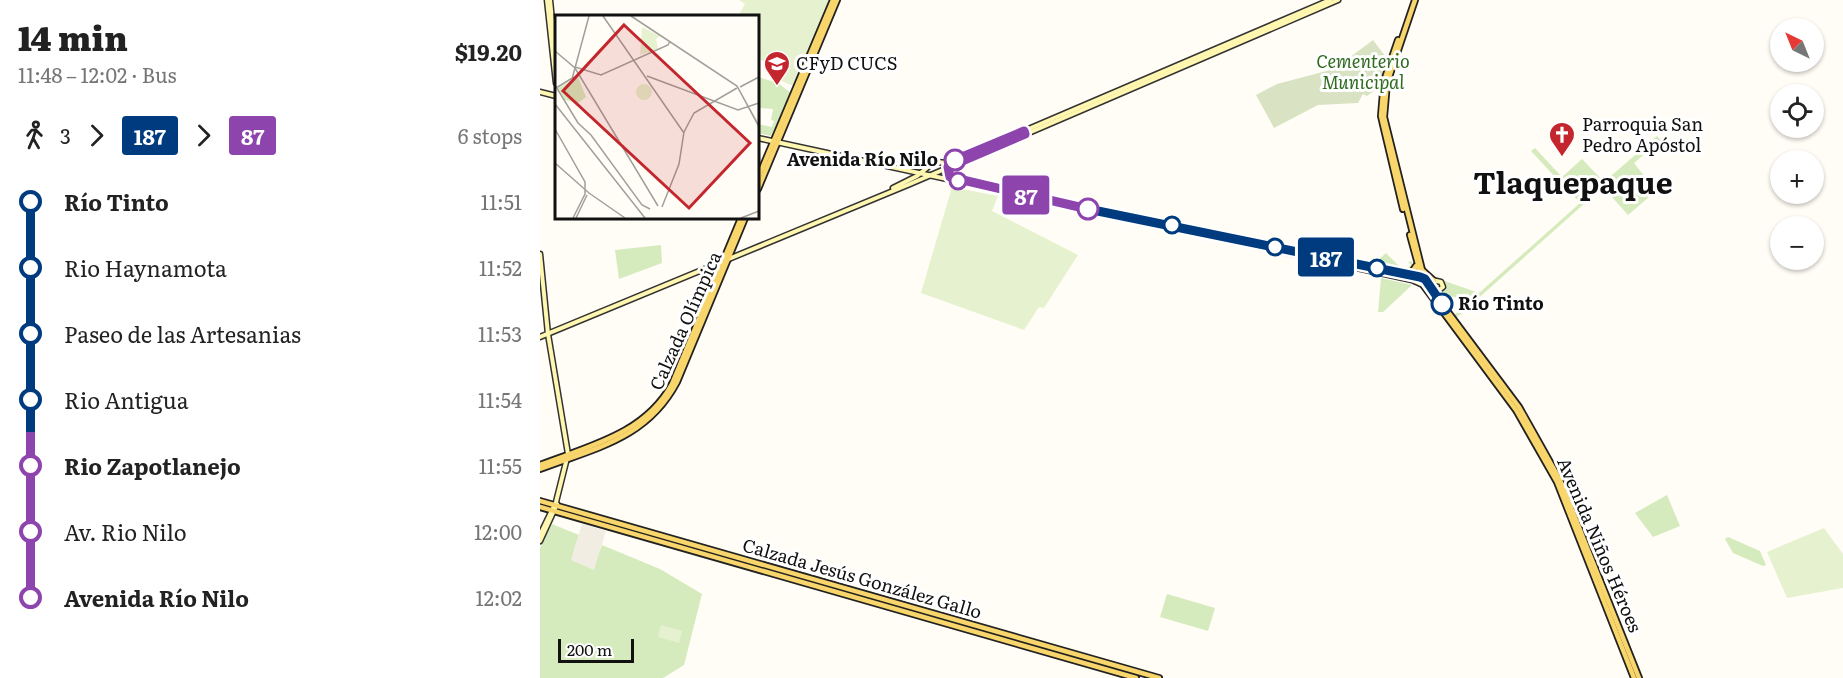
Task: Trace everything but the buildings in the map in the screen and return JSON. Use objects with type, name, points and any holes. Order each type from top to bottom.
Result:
[{"type":"main road","points":[[549,0],[555,53]]},
{"type":"main road","points":[[549,0],[555,67]]},
{"type":"main road","points":[[759,176],[835,0]]},
{"type":"main road","points":[[540,337],[930,175],[1329,0]]},
{"type":"main road","points":[[906,169],[918,162],[949,163],[1338,0]]},
{"type":"main road","name":"Avenida Niños Héroes","points":[[1413,0],[1384,81],[1381,116],[1417,263],[1430,288],[1519,407],[1560,480],[1639,678]]},
{"type":"main road","name":"Avenida Niños Héroes","points":[[1413,0],[1388,82],[1384,117],[1424,286],[1521,417],[1557,482],[1634,678]]},
{"type":"main road","points":[[540,92],[555,96]]},
{"type":"main road","points":[[759,138],[1412,280],[1430,288],[1442,288],[1442,283],[1423,278],[1090,209]]},
{"type":"main road","points":[[759,186],[775,141]]},
{"type":"main road","points":[[882,194],[921,173],[935,162]]},
{"type":"main road","points":[[948,167],[952,179]]},
{"type":"main road","name":"Calzada Olímpica","points":[[540,467],[628,435],[644,425],[661,407],[677,382],[743,219]]},
{"type":"main road","points":[[540,254],[548,334],[568,456],[556,504],[540,541]]},
{"type":"main road","points":[[1405,274],[1414,271],[1417,263]]},
{"type":"main road","points":[[1422,270],[1434,281]]},
{"type":"main road","name":"Calzada Jesús González Gallo","points":[[540,501],[1159,678]]},
{"type":"main road","name":"Calzada Jesús González Gallo","points":[[540,507],[1136,678]]},
{"type":"main road","points":[[540,535],[553,511]]},
{"type":"main road","points":[[722,552],[734,562]]},
{"type":"main road","points":[[1053,654],[1069,652]]},
{"type":"green space","points":[[739,0],[829,0],[794,86],[781,81],[781,67],[759,59],[759,15],[739,15],[745,4]]},
{"type":"green space","name":"Cementerio Municipal","points":[[1373,40],[1389,61],[1381,86],[1367,96],[1363,94],[1358,103],[1318,105],[1274,128],[1256,95],[1277,84],[1334,69]]},
{"type":"green space","points":[[759,77],[778,83],[791,93],[771,136],[759,133],[759,124],[772,127],[773,109],[759,108]]},
{"type":"green space","points":[[1657,136],[1661,140],[1634,163],[1656,191],[1628,215],[1603,187],[1455,319],[1453,316],[1471,300],[1438,294],[1430,285],[1430,279],[1433,277],[1479,293],[1580,203],[1560,181],[1547,193],[1544,189],[1556,178],[1531,151],[1535,148],[1562,177],[1582,159],[1604,182]]},
{"type":"green space","points":[[952,187],[998,196],[992,211],[1078,255],[1044,308],[1039,307],[1024,330],[921,293]]},
{"type":"green space","points":[[661,245],[662,263],[619,279],[615,250]]},
{"type":"green space","points":[[1386,253],[1404,271],[1411,265],[1408,262],[1412,261],[1412,270],[1401,272],[1395,271],[1372,260],[1374,258],[1377,261]]},
{"type":"green space","points":[[1381,278],[1412,285],[1383,312],[1378,312]]},
{"type":"green space","points":[[1667,495],[1680,526],[1653,537],[1635,513]]},
{"type":"green space","points":[[552,524],[579,535],[574,550],[597,558],[602,545],[660,569],[702,594],[684,665],[663,678],[540,678],[540,548]]},
{"type":"green space","points":[[1824,528],[1843,554],[1843,588],[1787,598],[1767,552]]},
{"type":"green space","points":[[1728,537],[1760,551],[1766,565],[1763,566],[1733,553],[1725,539]]},
{"type":"green space","points":[[1167,594],[1215,608],[1208,631],[1160,617]]},
{"type":"green space","points":[[661,625],[682,631],[679,643],[658,637]]},
{"type":"shaded area","points":[[582,524],[606,531],[594,570],[571,560]]},
{"type":"bus line","name":"87","points":[[955,160],[1024,131],[1025,134],[948,167],[950,177],[1088,209]]},
{"type":"bus line","name":"187","points":[[1088,209],[1420,277],[1425,279],[1442,304]]},
{"type":"place","name":"CFyD CUCS","points":[[777,87]]},
{"type":"place","name":"Parroquia San Pedro Apóstol","points":[[1562,158]]},
{"type":"place","name":"Avenida Río Nilo","points":[[955,160]]},
{"type":"place","name":"Río Tinto","points":[[1442,304]]},
{"type":"district","name":"Tlaquepaque","points":[[1573,184]]}]
